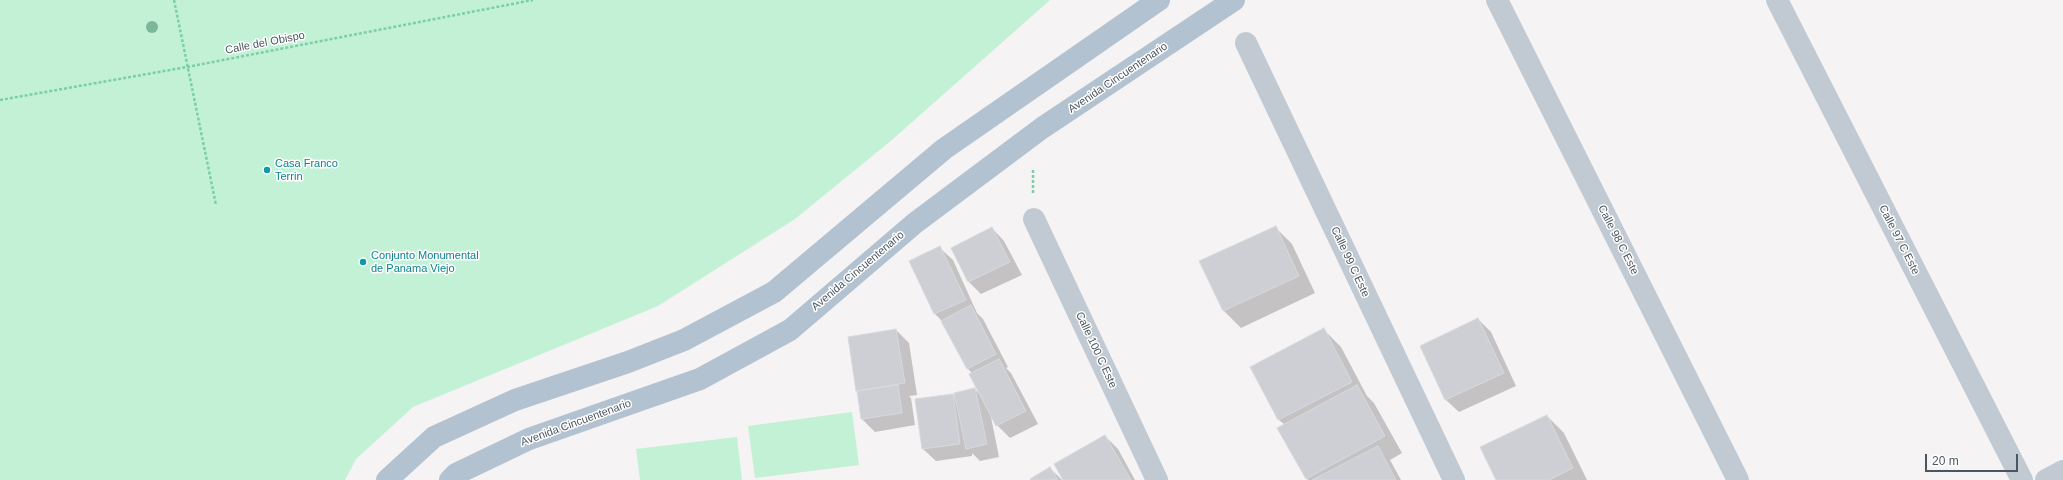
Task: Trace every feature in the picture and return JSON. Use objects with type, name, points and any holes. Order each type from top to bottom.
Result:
[{"type":"main road","points":[[387,480],[434,437],[515,400],[628,362],[684,340],[774,292],[944,149],[1021,98],[1159,0]]},
{"type":"main road","name":"Avenida Cincuentenario","points":[[450,480],[456,474],[529,439],[700,379],[790,330],[915,223],[1042,128],[1234,0]]},
{"type":"street","name":"Calle 98 C Este","points":[[1497,0],[1738,480]]},
{"type":"street","name":"Calle 97 C Este","points":[[1784,2],[2022,480]]},
{"type":"street","name":"Calle 99 C Este","points":[[1246,44],[1454,480]]},
{"type":"street","name":"Calle 100 C Este","points":[[1034,219],[1157,480]]},
{"type":"street","points":[[2046,480],[2063,471]]},
{"type":"path","points":[[174,0],[216,205]]},
{"type":"path","name":"Calle del Obispo","points":[[0,100],[187,67],[533,0]]},
{"type":"green space","name":"Conjunto Monumental de Panama Viejo","points":[[0,0],[1050,0],[893,139],[795,219],[658,306],[413,407],[356,459],[345,480],[0,480]]},
{"type":"green space","points":[[852,412],[859,465],[755,478],[748,426]]},
{"type":"green space","points":[[737,437],[742,480],[640,480],[636,449]]},
{"type":"building","points":[[1276,226],[1299,276],[1223,311],[1199,261]]},
{"type":"building","points":[[992,227],[1010,262],[968,282],[951,248]]},
{"type":"building","points":[[940,246],[966,300],[934,314],[909,261]]},
{"type":"building","points":[[971,305],[996,354],[967,369],[941,321]]},
{"type":"building","points":[[1478,318],[1504,373],[1445,400],[1420,346]]},
{"type":"building","points":[[1324,328],[1352,382],[1278,420],[1250,367]]},
{"type":"building","points":[[896,329],[905,383],[856,391],[848,337]]},
{"type":"building","points":[[999,359],[1026,411],[996,426],[969,374]]},
{"type":"building","points":[[898,385],[902,413],[861,419],[857,391]]},
{"type":"building","points":[[1357,385],[1385,436],[1306,479],[1277,428]]},
{"type":"building","points":[[975,388],[987,444],[966,449],[954,393]]},
{"type":"building","points":[[953,394],[960,444],[922,449],[915,399]]},
{"type":"building","points":[[1547,415],[1573,468],[1549,480],[1496,480],[1480,447]]},
{"type":"building","points":[[1105,435],[1131,480],[1063,480],[1054,464]]},
{"type":"building","points":[[1378,446],[1396,480],[1312,480]]},
{"type":"building","points":[[1050,467],[1058,480],[1030,479]]},
{"type":"place","name":"Casa Franco Terrin","points":[[267,170]]},
{"type":"place","name":"Conjunto Monumental de Panama Viejo","points":[[363,262]]}]
